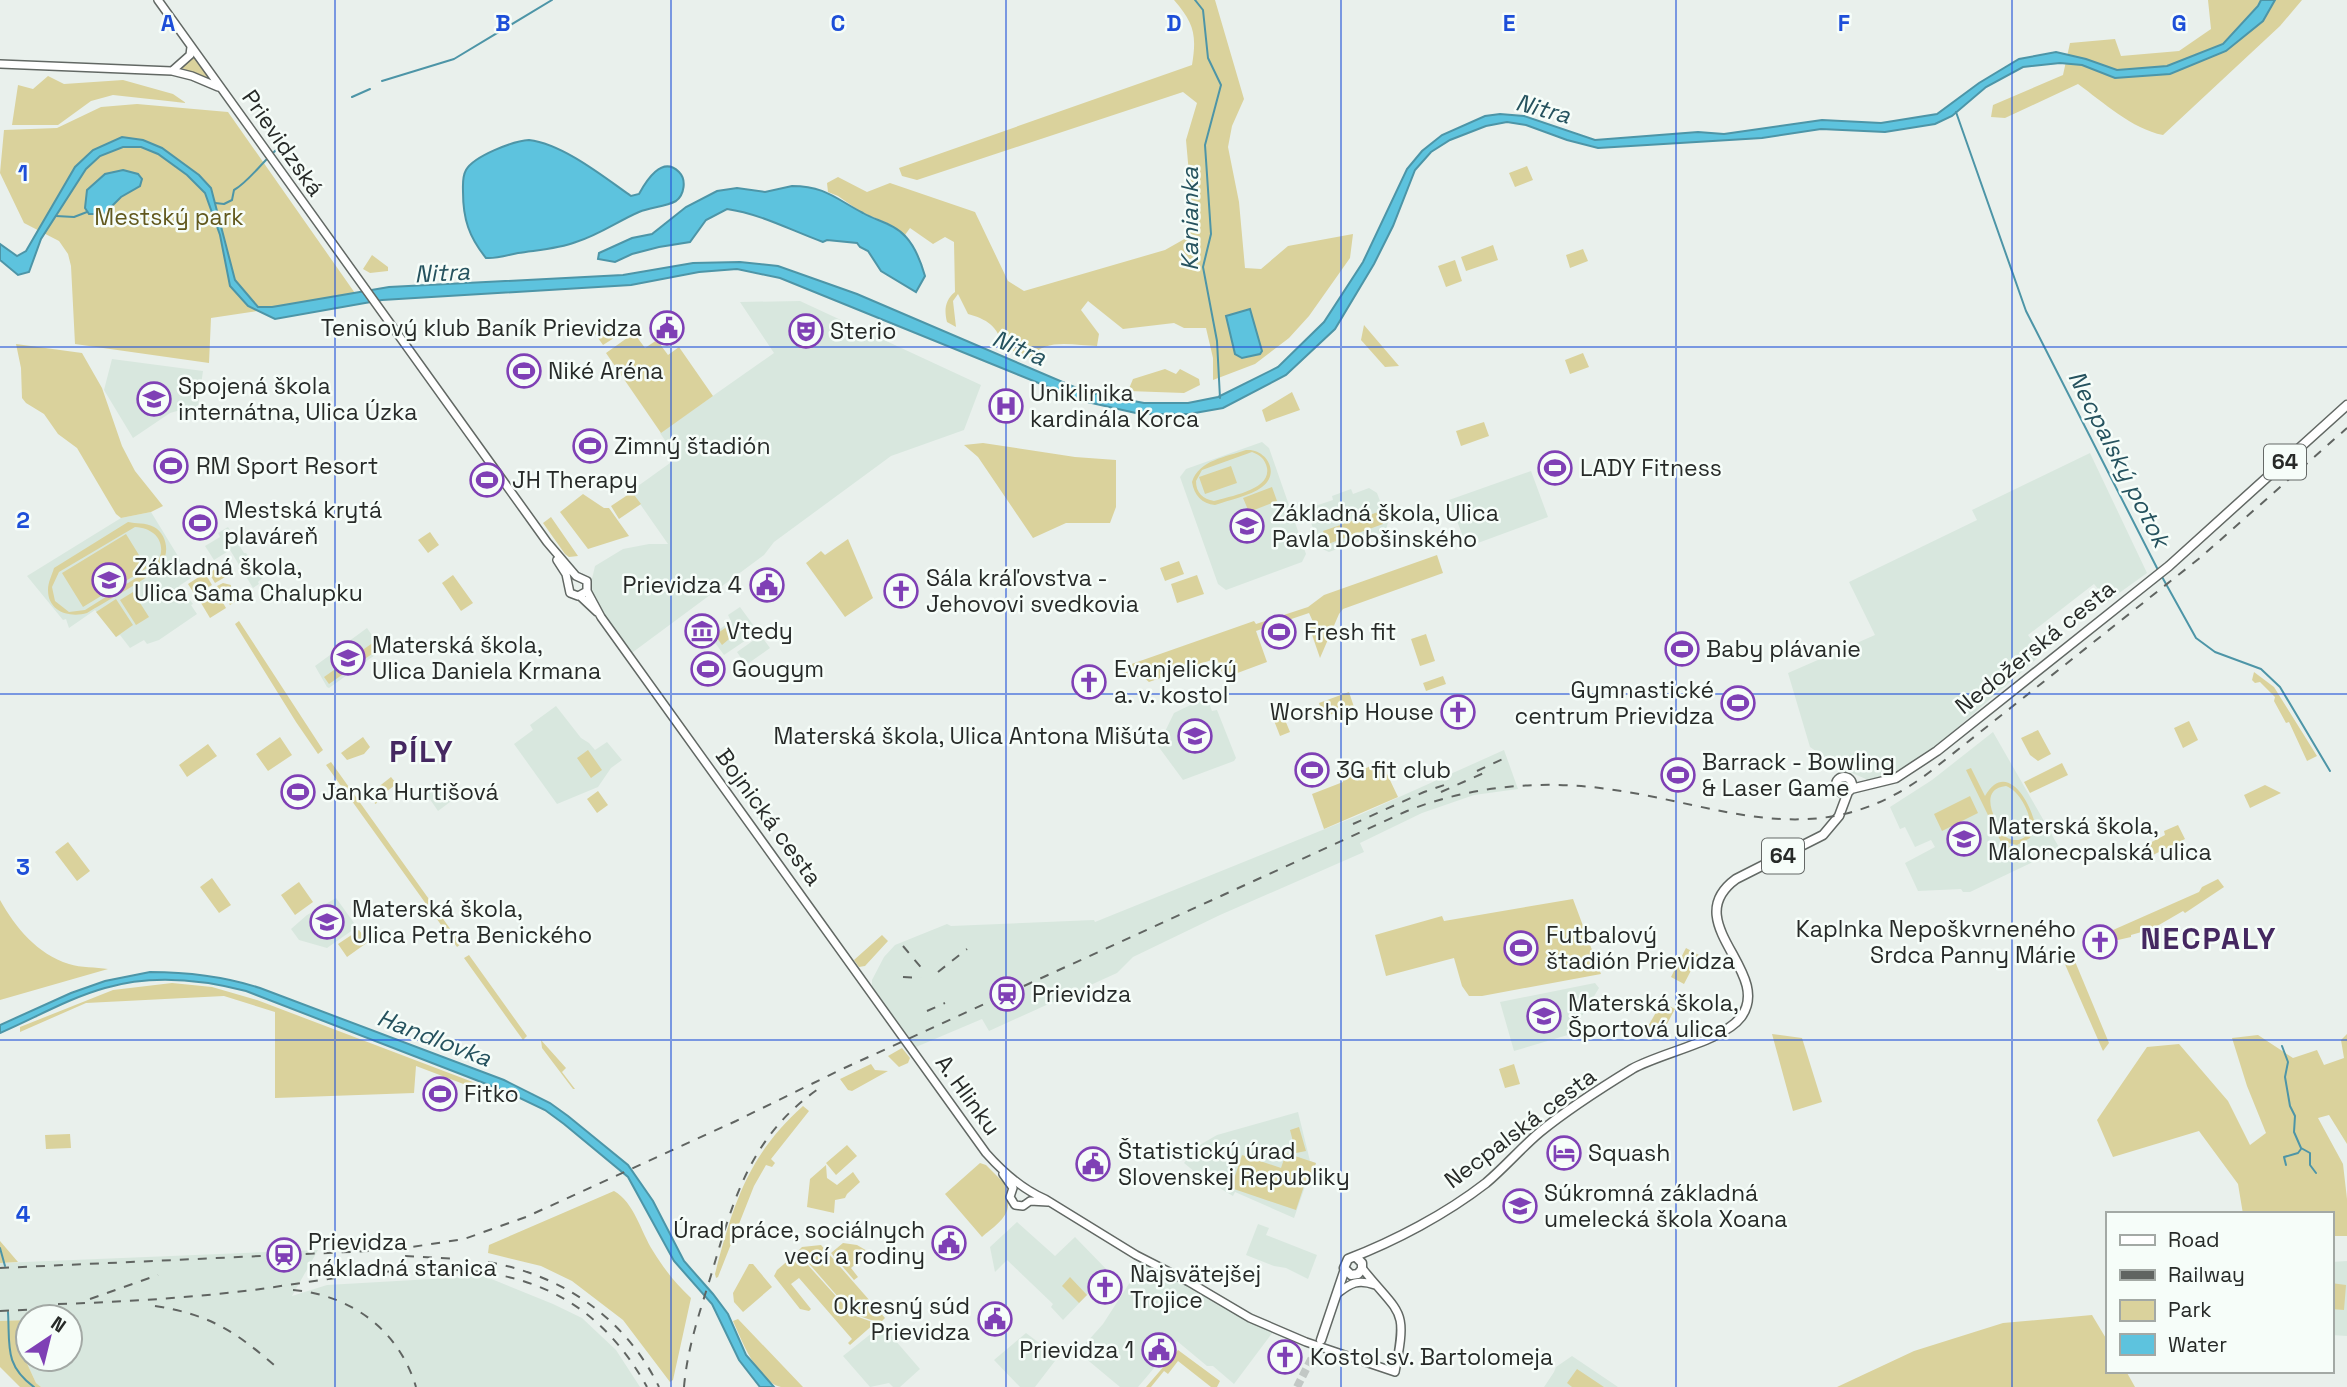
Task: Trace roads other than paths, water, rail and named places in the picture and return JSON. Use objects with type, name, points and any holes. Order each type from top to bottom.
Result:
[{"type":"main road","name":"Nedožerská cesta","points":[[1747,991],[1717,919],[1721,893],[1736,879],[1823,835],[1839,816],[1847,791],[1896,778],[1923,761],[2164,569],[2347,405]]},
{"type":"main road","name":"Necpalská cesta","points":[[1356,1268],[1374,1250],[1484,1184],[1556,1119],[1630,1070],[1731,1026],[1745,1010],[1747,991]]},
{"type":"main road","name":"64","points":[[1321,1340],[1339,1291],[1356,1268]]},
{"type":"street","name":"Prievidzská","points":[[158,0],[376,307]]},
{"type":"street","points":[[172,71],[190,55],[191,47]]},
{"type":"street","points":[[0,64],[172,71],[192,76],[221,89]]},
{"type":"street","name":"Bojnická cesta","points":[[376,307],[547,542],[576,576],[581,576],[586,581],[583,594]]},
{"type":"street","name":"Bojnická cesta","points":[[547,542],[569,582],[570,593],[583,594],[601,617],[905,1041]]},
{"type":"street","points":[[569,582],[576,576]]},
{"type":"street","name":"A. Hlinku","points":[[905,1041],[985,1153],[1017,1187],[1028,1187],[1031,1197]]},
{"type":"street","name":"A. Hlinku","points":[[1017,1187],[1010,1196],[1015,1205],[1023,1206],[1031,1197]]},
{"type":"street","name":"A. Hlinku","points":[[1031,1197],[1045,1199],[1143,1259],[1199,1287],[1250,1318],[1306,1342],[1395,1372],[1402,1335],[1401,1319],[1394,1302],[1375,1283]]},
{"type":"street","points":[[1356,1268],[1375,1283]]},
{"type":"street","points":[[1339,1291],[1356,1282],[1375,1283]]},
{"type":"water","points":[[2261,0],[2275,0],[2263,21],[2226,51],[2170,74],[2115,78],[2082,65],[2060,63],[2023,67],[1986,87],[1952,116],[1935,124],[1885,132],[1821,129],[1762,138],[1598,148],[1526,125],[1507,122],[1486,126],[1450,140],[1431,152],[1415,170],[1393,226],[1374,264],[1335,329],[1286,375],[1223,408],[1189,414],[1140,414],[1083,401],[780,278],[737,269],[699,272],[631,285],[382,300],[275,319],[248,306],[230,286],[220,235],[205,193],[187,175],[158,154],[141,147],[123,147],[100,156],[86,169],[41,239],[29,272],[18,275],[0,260],[0,244],[17,256],[26,251],[75,167],[93,150],[122,137],[143,140],[162,148],[199,175],[211,188],[235,280],[258,307],[272,307],[389,287],[623,275],[693,263],[740,262],[778,266],[857,294],[1086,392],[1144,403],[1188,403],[1218,397],[1278,367],[1324,322],[1363,262],[1407,169],[1422,151],[1442,135],[1485,116],[1524,116],[1595,140],[1698,132],[1724,134],[1822,120],[1881,123],[1937,114],[1979,83],[2019,59],[2056,52],[2117,70],[2167,66],[2223,44]]},
{"type":"water","points":[[529,140],[569,154],[631,196],[639,194],[655,172],[667,166],[681,175],[683,191],[676,201],[639,212],[593,236],[555,248],[486,258],[471,235],[464,211],[465,173],[470,165],[485,155],[504,146]]},
{"type":"water","points":[[123,170],[138,174],[142,179],[140,186],[121,197],[104,214],[89,214],[85,208],[87,190],[105,174]]},
{"type":"water","points":[[792,186],[822,191],[902,233],[915,250],[925,276],[916,292],[881,271],[868,251],[857,243],[827,240],[823,242],[764,218],[727,209],[706,220],[690,242],[632,254],[615,262],[598,259],[599,253],[632,238],[652,234],[686,207],[717,191],[737,188],[765,192]]},
{"type":"water","points":[[1250,309],[1262,351],[1260,354],[1242,358],[1235,354],[1226,316]]},
{"type":"water","points":[[150,972],[206,976],[260,988],[504,1080],[550,1103],[628,1165],[653,1201],[684,1261],[728,1314],[746,1355],[774,1387],[760,1387],[739,1360],[712,1304],[674,1261],[628,1177],[545,1110],[507,1092],[246,991],[194,981],[140,981],[105,988],[0,1033],[0,1025],[71,993],[105,981]]},
{"type":"waterway","points":[[382,81],[454,59],[552,0]]},
{"type":"waterway","name":"Kanianka","points":[[1195,0],[1203,10],[1208,58],[1221,85],[1205,145],[1211,234],[1203,267],[1217,341],[1220,398]]},
{"type":"waterway","points":[[352,97],[370,89]]},
{"type":"waterway","name":"Necpalský potok","points":[[1956,112],[2026,311],[2158,570]]},
{"type":"waterway","points":[[271,155],[280,146]]},
{"type":"waterway","points":[[215,203],[224,204],[232,200],[234,190],[267,159]]},
{"type":"waterway","points":[[56,216],[74,217],[87,212]]},
{"type":"waterway","name":"Necpalský potok","points":[[2161,575],[2196,638],[2215,652],[2261,669],[2280,687],[2330,771]]},
{"type":"waterway","points":[[2282,1046],[2288,1062],[2285,1077],[2290,1106],[2295,1116],[2294,1132],[2301,1148],[2310,1153],[2310,1165],[2316,1173]]},
{"type":"waterway","points":[[2286,1165],[2284,1157],[2298,1153],[2301,1149]]},
{"type":"waterway","points":[[0,1248],[5,1266]]},
{"type":"waterway","points":[[8,1312],[9,1345],[13,1363],[24,1379],[34,1387]]},
{"type":"tunnel","points":[[1297,1387],[1321,1340]]},
{"type":"railway","points":[[0,1268],[392,1250],[464,1239],[526,1217],[1407,811],[1453,796],[1502,787],[1576,786],[1645,795],[1769,818],[1809,819],[1848,813],[1889,798],[1931,771],[2201,557],[2347,428]]},
{"type":"railway","points":[[1477,771],[1505,758]]},
{"type":"railway","points":[[1441,792],[1486,772]]},
{"type":"railway","points":[[1353,824],[1450,783]]},
{"type":"railway","points":[[903,946],[924,971]]},
{"type":"railway","points":[[938,972],[967,949]]},
{"type":"railway","points":[[903,977],[921,978]]},
{"type":"railway","points":[[927,1011],[945,1003]]},
{"type":"railway","points":[[684,1387],[697,1321],[726,1225],[747,1173],[776,1127],[796,1106],[821,1087]]},
{"type":"railway","points":[[405,1256],[457,1259]]},
{"type":"railway","points":[[488,1262],[542,1277],[589,1304],[629,1341],[659,1387]]},
{"type":"railway","points":[[82,1303],[253,1290],[364,1274],[419,1270],[472,1271],[522,1281],[569,1302],[611,1336],[647,1387]]},
{"type":"railway","points":[[90,1299],[158,1275]]},
{"type":"railway","points":[[293,1290],[334,1299],[370,1319],[398,1348],[416,1387]]},
{"type":"railway","points":[[155,1306],[209,1320],[237,1336],[280,1370]]},
{"type":"railway","points":[[0,1311],[14,1310]]},
{"type":"place","name":"Tenisový klub Baník Prievidza","points":[[667,328]]},
{"type":"place","name":"Sterio","points":[[806,331]]},
{"type":"place","name":"Niké Aréna","points":[[524,371]]},
{"type":"place","name":"Spojená škola internátna, Ulica Úzka","points":[[154,399]]},
{"type":"place","name":"Uniklinika kardinála Korca","points":[[1006,406]]},
{"type":"place","name":"Zimný štadión","points":[[590,446]]},
{"type":"place","name":"RM Sport Resort","points":[[171,466]]},
{"type":"place","name":"LADY Fitness","points":[[1555,468]]},
{"type":"place","name":"JH Therapy","points":[[487,480]]},
{"type":"place","name":"Mestská krytá plaváreň","points":[[200,523]]},
{"type":"place","name":"Základná škola, Ulica Pavla Dobšinského","points":[[1247,526]]},
{"type":"place","name":"Základná škola, Ulica Sama Chalupku","points":[[109,580]]},
{"type":"place","name":"Prievidza 4","points":[[767,585]]},
{"type":"place","name":"Sála kráľovstva - Jehovovi svedkovia","points":[[901,591]]},
{"type":"place","name":"Vtedy","points":[[702,631]]},
{"type":"place","name":"Fresh fit","points":[[1279,632]]},
{"type":"place","name":"Baby plávanie","points":[[1682,649]]},
{"type":"place","name":"Materská škola, Ulica Daniela Krmana","points":[[348,658]]},
{"type":"place","name":"Gougym","points":[[708,669]]},
{"type":"place","name":"Evanjelický a. v. kostol","points":[[1089,682]]},
{"type":"place","name":"Gymnastické centrum Prievidza","points":[[1738,703]]},
{"type":"place","name":"Worship House","points":[[1458,712]]},
{"type":"place","name":"Materská škola, Ulica Antona Mišúta","points":[[1195,736]]},
{"type":"place","name":"3G fit club","points":[[1312,770]]},
{"type":"place","name":"Barrack - Bowling & Laser Game","points":[[1678,775]]},
{"type":"place","name":"Janka Hurtišová","points":[[298,792]]},
{"type":"place","name":"Materská škola, Malonecpalská ulica","points":[[1964,839]]},
{"type":"place","name":"Materská škola, Ulica Petra Benického","points":[[327,922]]},
{"type":"place","name":"Kaplnka Nepoškvrneného Srdca Panny Márie","points":[[2100,942]]},
{"type":"place","name":"Futbalový štadión Prievidza","points":[[1521,948]]},
{"type":"place","name":"Prievidza","points":[[1007,994]]},
{"type":"place","name":"Materská škola, Športová ulica","points":[[1544,1016]]},
{"type":"place","name":"Fitko","points":[[440,1094]]},
{"type":"place","name":"Squash","points":[[1564,1153]]},
{"type":"place","name":"Štatistický úrad Slovenskej Republiky","points":[[1093,1164]]},
{"type":"place","name":"Súkromná základná umelecká škola Xoana","points":[[1520,1206]]},
{"type":"place","name":"Úrad práce, sociálnych vecí a rodiny","points":[[949,1243]]},
{"type":"place","name":"Prievidza nákladná stanica","points":[[284,1255]]},
{"type":"place","name":"Najsvätejšej Trojice","points":[[1105,1287]]},
{"type":"place","name":"Okresný súd Prievidza","points":[[995,1319]]},
{"type":"place","name":"Prievidza 1","points":[[1159,1350]]},
{"type":"place","name":"Kostol sv. Bartolomeja","points":[[1285,1357]]},
{"type":"district","name":"PÍLY","points":[[422,752]]},
{"type":"district","name":"NECPALY","points":[[2209,939]]},
{"type":"water label","name":"Nitra","points":[[1543,109]]},
{"type":"water label","name":"Nitra","points":[[442,273]]},
{"type":"water label","name":"Nitra","points":[[1019,348]]},
{"type":"water label","name":"Handlovka","points":[[434,1038]]},
{"type":"park label","name":"Mestský park","points":[[169,217]]}]
